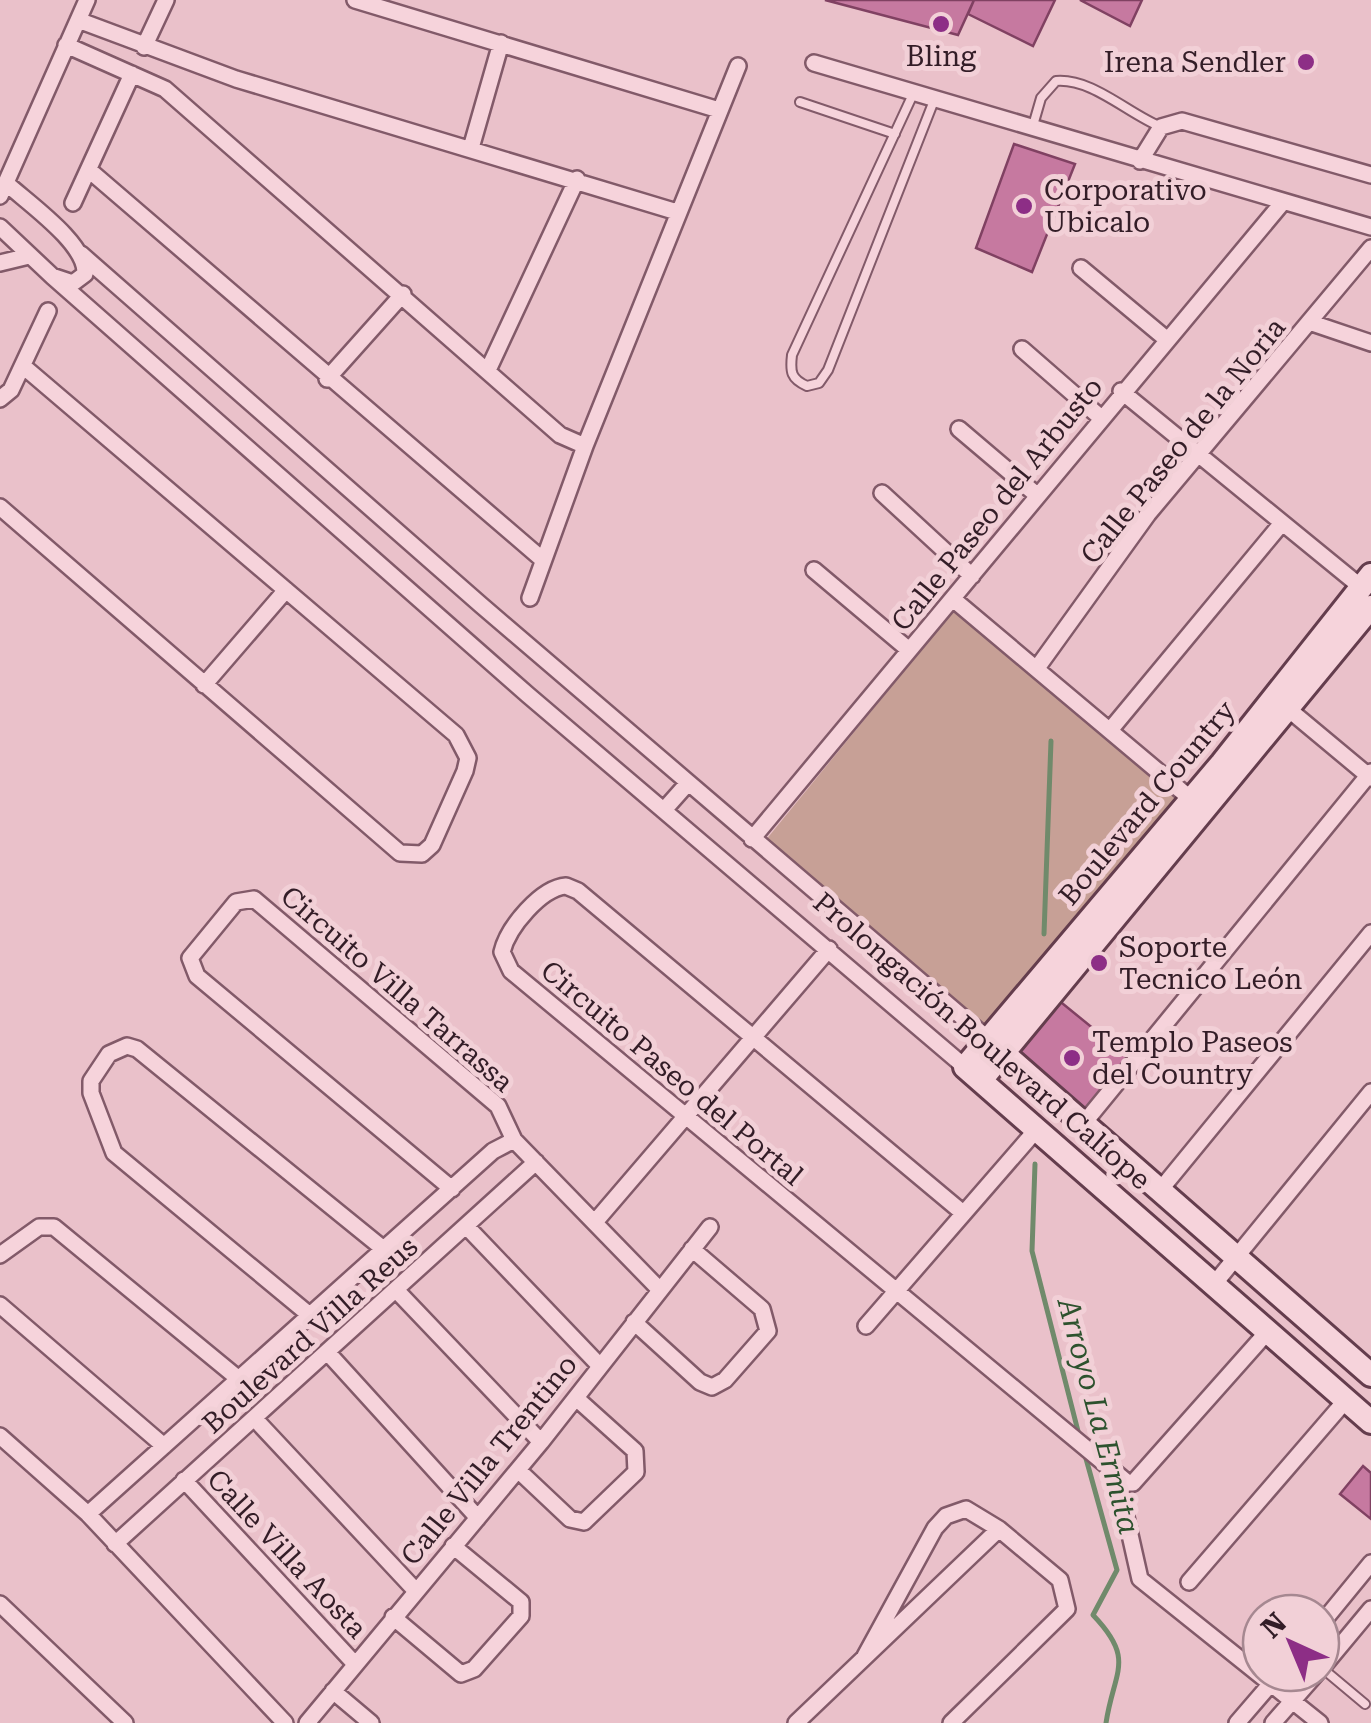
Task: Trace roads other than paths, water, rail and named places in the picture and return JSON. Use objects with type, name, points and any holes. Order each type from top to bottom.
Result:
[{"type":"street","points":[[3,189],[86,0]]},
{"type":"street","points":[[144,46],[166,0]]},
{"type":"street","points":[[355,0],[719,110]]},
{"type":"street","points":[[78,20],[236,79],[677,212]]},
{"type":"street","points":[[471,148],[501,43]]},
{"type":"street","points":[[66,45],[132,74],[186,106],[560,434],[585,446]]},
{"type":"street","points":[[814,63],[1371,228]]},
{"type":"street","points":[[530,598],[585,446],[738,66]]},
{"type":"street","points":[[73,203],[132,74]]},
{"type":"street","points":[[1140,161],[1161,127],[1182,121],[1371,175]]},
{"type":"street","points":[[89,170],[327,379],[543,560]]},
{"type":"street","points":[[488,370],[577,180]]},
{"type":"street","name":"Prolongación Boulevard Calíope","points":[[3,189],[752,840],[1238,1255],[1371,1375]]},
{"type":"street","name":"Calle Paseo del Arbusto","points":[[752,840],[1165,338],[1282,202]]},
{"type":"street","name":"Prolongación Boulevard Calíope","points":[[0,227],[28,256],[549,711],[973,1073],[1371,1422]]},
{"type":"street","name":"Calle Paseo de la Noria","points":[[1037,668],[1148,514],[1371,248]]},
{"type":"street","points":[[52,276],[64,282],[78,282],[86,268],[82,254]]},
{"type":"street","points":[[0,262],[28,256]]},
{"type":"street","points":[[1081,268],[1165,338]]},
{"type":"street","points":[[327,379],[403,294]]},
{"type":"street","points":[[0,399],[11,390],[48,311]]},
{"type":"street","points":[[1312,322],[1371,342]]},
{"type":"street","points":[[1022,349],[1100,417]]},
{"type":"street","points":[[0,507],[400,853],[422,854],[432,845],[465,771],[465,746],[23,366]]},
{"type":"street","points":[[1121,391],[1368,590]]},
{"type":"street","points":[[958,428],[1038,496]]},
{"type":"street","points":[[882,493],[972,576]]},
{"type":"street","points":[[1111,729],[1282,523]]},
{"type":"street","points":[[814,570],[908,650]]},
{"type":"street","points":[[204,685],[286,590]]},
{"type":"street","name":"Boulevard Country","points":[[973,1073],[1281,704],[1368,590]]},
{"type":"street","points":[[953,599],[1190,799]]},
{"type":"street","points":[[1084,1123],[1370,775],[1281,704]]},
{"type":"street","name":"Boulevard Country","points":[[996,1046],[1190,799],[1281,704]]},
{"type":"street","points":[[664,810],[688,783]]},
{"type":"street","name":"Circuito Paseo del Portal","points":[[963,1213],[578,891],[566,886],[544,893],[504,941],[504,962],[1121,1479],[1133,1483],[1269,1330]]},
{"type":"street","name":"Circuito Villa Tarrassa","points":[[452,1189],[197,976],[190,958],[236,902],[254,899],[462,1071],[498,1106],[514,1140]]},
{"type":"street","points":[[1161,1189],[1371,933]]},
{"type":"street","points":[[596,1222],[829,949]]},
{"type":"street","points":[[312,1317],[114,1153],[91,1093],[93,1072],[109,1054],[127,1046],[138,1049],[386,1252]]},
{"type":"street","points":[[1215,1283],[1371,1092]]},
{"type":"street","points":[[866,1326],[1037,1129]]},
{"type":"street","points":[[514,1140],[659,1289]]},
{"type":"street","name":"Boulevard Villa Reus","points":[[88,1514],[386,1252],[493,1151],[514,1140]]},
{"type":"street","name":"Boulevard Villa Reus","points":[[115,1544],[398,1292],[536,1162]]},
{"type":"street","points":[[0,1254],[39,1227],[54,1227],[240,1380]]},
{"type":"street","name":"Calle Villa Trentino","points":[[307,1723],[541,1442],[710,1227]]},
{"type":"street","points":[[468,1228],[599,1365]]},
{"type":"street","points":[[634,1322],[700,1382],[712,1387],[725,1380],[768,1332],[762,1309],[692,1249]]},
{"type":"street","points":[[398,1292],[541,1442]]},
{"type":"street","points":[[0,1305],[164,1446]]},
{"type":"street","points":[[329,1354],[478,1518]]},
{"type":"street","points":[[518,1470],[570,1519],[584,1522],[636,1472],[635,1451],[576,1398]]},
{"type":"street","points":[[1189,1582],[1346,1400]]},
{"type":"street","points":[[254,1418],[415,1590]]},
{"type":"street","points":[[0,1436],[88,1514],[286,1723]]},
{"type":"street","name":"Calle Villa Aosta","points":[[184,1480],[354,1663]]},
{"type":"street","points":[[865,1656],[935,1528],[946,1516],[966,1509],[999,1529],[1060,1580],[1067,1610],[951,1723]]},
{"type":"street","points":[[1126,1517],[1140,1579],[1241,1653]]},
{"type":"street","points":[[796,1723],[999,1529]]},
{"type":"street","points":[[393,1617],[461,1674],[474,1669],[521,1616],[521,1602],[453,1546]]},
{"type":"street","points":[[1341,1600],[1371,1563]]},
{"type":"street","points":[[0,1604],[120,1721]]},
{"type":"street","points":[[1341,1645],[1371,1609]]},
{"type":"street","points":[[333,1691],[371,1723]]},
{"type":"street","points":[[1237,1723],[1264,1693]]},
{"type":"street","points":[[1287,1693],[1320,1723]]},
{"type":"street","points":[[1273,1723],[1301,1693]]},
{"type":"lane","points":[[1032,128],[1042,98],[1056,81],[1078,79],[1128,113],[1161,127]]},
{"type":"lane","points":[[914,92],[792,356],[790,370],[796,382],[807,386],[819,383],[828,370],[935,98]]},
{"type":"lane","points":[[800,102],[895,134]]},
{"type":"lane","points":[[1341,1686],[1365,1704]]},
{"type":"waterway","name":"Arroyo La Ermita","points":[[1044,934],[1051,741]]},
{"type":"waterway","name":"Arroyo La Ermita","points":[[1035,1164],[1032,1251],[1079,1435]]},
{"type":"waterway","name":"Arroyo La Ermita","points":[[1085,1455],[1117,1570],[1093,1615],[1106,1630],[1118,1655],[1106,1723]]},
{"type":"place","name":"Bling","points":[[941,24]]},
{"type":"place","name":"Irena Sendler","points":[[1306,62]]},
{"type":"place","name":"Corporativo Ubicalo","points":[[1024,206]]},
{"type":"place","name":"Soporte Tecnico León","points":[[1099,963]]},
{"type":"place","name":"Templo Paseos del Country","points":[[1072,1058]]}]
